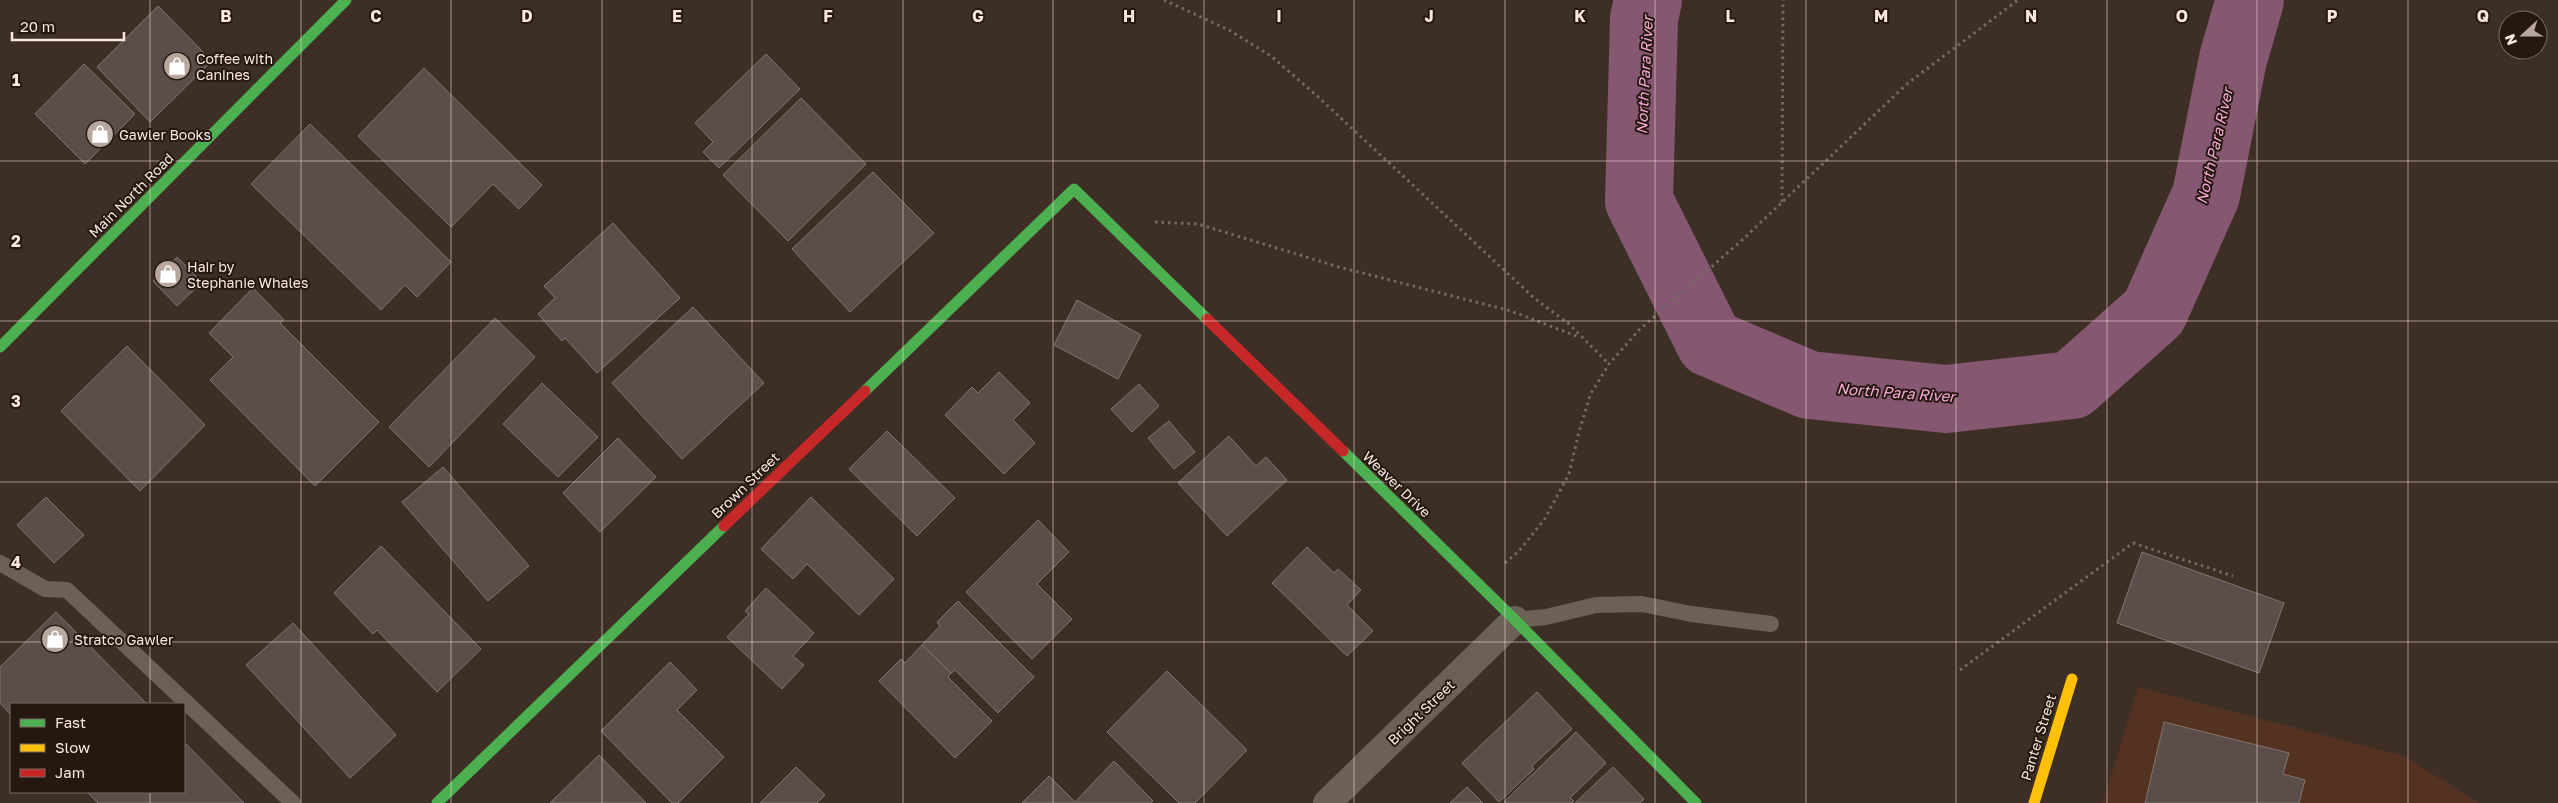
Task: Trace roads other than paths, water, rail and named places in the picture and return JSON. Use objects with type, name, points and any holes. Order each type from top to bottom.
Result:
[{"type":"street","name":"Main North Road","points":[[0,347],[346,0]]},
{"type":"street","name":"Weaver Drive","points":[[1074,189],[1515,620],[1696,803]]},
{"type":"street","name":"Brown Street","points":[[437,803],[1074,189]]},
{"type":"street","name":"Bright Street","points":[[1327,803],[1515,620]]},
{"type":"street","name":"Panter Street","points":[[2034,803],[2072,679]]},
{"type":"lane","points":[[0,563],[45,590],[67,590],[293,803]]},
{"type":"lane","points":[[1515,620],[1546,617],[1596,605],[1642,604],[1691,614],[1771,624]]},
{"type":"waterway","name":"North Para River","points":[[1648,0],[1644,19],[1639,201],[1710,343],[1809,385],[1946,399],[2072,385],[2154,312],[2206,195],[2233,59],[2250,0]]},
{"type":"place","name":"Coffee with Canines","points":[[177,66]]},
{"type":"place","name":"Gawler Books","points":[[100,134]]},
{"type":"place","name":"Hair by Stephanie Whales","points":[[168,274]]},
{"type":"place","name":"Stratco Gawler","points":[[55,639]]}]
